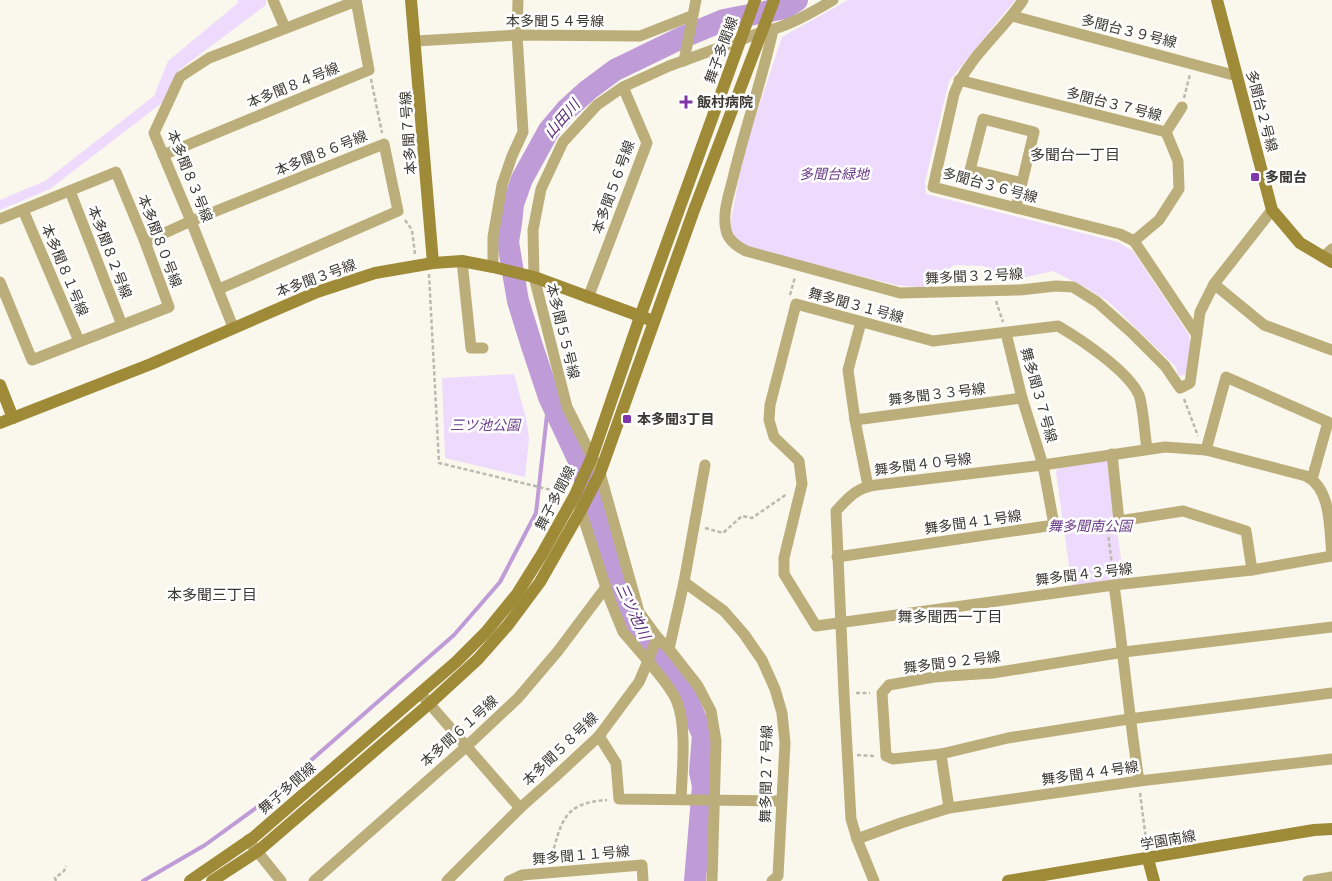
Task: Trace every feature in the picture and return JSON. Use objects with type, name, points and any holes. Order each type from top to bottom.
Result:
[{"type":"street","points":[[273,0],[285,28]]},
{"type":"street","name":"本多聞７号線","points":[[411,0],[416,41],[433,263]]},
{"type":"street","points":[[493,267],[493,237],[502,185],[512,156],[524,132],[517,34],[518,0]]},
{"type":"street","points":[[684,61],[691,16],[696,0]]},
{"type":"street","name":"舞子多聞線","points":[[190,881],[248,840],[420,694],[480,638],[517,594],[575,495],[592,458],[640,317],[755,0]]},
{"type":"street","name":"舞子多聞線","points":[[212,881],[258,851],[429,704],[478,659],[508,625],[540,582],[600,473],[694,210],[767,31],[774,0]]},
{"type":"street","points":[[807,15],[818,0]]},
{"type":"street","name":"本多聞５５号線","points":[[669,649],[656,637],[639,612],[600,473],[567,407],[534,277],[533,230],[541,189],[563,142],[597,104],[623,87],[684,61],[807,15],[833,0]]},
{"type":"street","name":"多聞台３６号線","points":[[1023,0],[959,80],[954,94],[933,187],[1120,234],[1134,241]]},
{"type":"street","name":"多聞台２号線","points":[[1217,0],[1272,210],[1300,243],[1329,256]]},
{"type":"street","points":[[356,1],[369,70]]},
{"type":"street","name":"本多聞８３号線","points":[[233,327],[154,133],[180,77],[209,58],[356,1]]},
{"type":"street","name":"本多聞５４号線","points":[[416,41],[517,34],[640,36],[691,16]]},
{"type":"street","name":"多聞台３９号線","points":[[1012,16],[1237,76]]},
{"type":"street","name":"舞多聞３２号線","points":[[767,31],[766,63],[740,148],[724,214],[726,232],[735,246],[798,266],[900,293],[1056,286],[1073,287],[1097,302],[1133,334],[1164,366],[1180,388]]},
{"type":"street","name":"本多聞８４号線","points":[[163,155],[369,70]]},
{"type":"street","name":"多聞台３７号線","points":[[959,80],[1166,132],[1178,161],[1179,190],[1159,220],[1134,241]]},
{"type":"street","name":"本多聞５６号線","points":[[588,298],[647,143],[623,87]]},
{"type":"street","points":[[1166,132],[1182,107]]},
{"type":"street","points":[[1016,208],[1022,183],[1034,132],[983,119],[970,170],[1022,183]]},
{"type":"street","name":"本多聞８６号線","points":[[145,242],[191,221],[384,144],[398,211]]},
{"type":"street","name":"本多聞８０号線","points":[[0,219],[116,172],[169,307],[32,360],[0,282]]},
{"type":"street","name":"本多聞８２号線","points":[[70,191],[122,325]]},
{"type":"street","name":"本多聞８１号線","points":[[23,210],[79,341]]},
{"type":"street","points":[[1180,388],[1190,384],[1200,312],[1214,284],[1272,210]]},
{"type":"street","points":[[219,289],[398,211]]},
{"type":"street","points":[[1134,241],[1197,335]]},
{"type":"street","points":[[462,261],[472,348]]},
{"type":"street","name":"本多聞３号線","points":[[0,423],[151,364],[317,292],[375,273],[433,263],[462,261],[534,277],[655,322]]},
{"type":"street","points":[[1214,284],[1264,324],[1332,350]]},
{"type":"street","name":"舞多聞３１号線","points":[[840,622],[816,626],[784,574],[784,558],[802,484],[799,461],[774,436],[769,420],[770,405],[796,304],[932,341],[1058,326],[1073,334],[1125,374],[1140,396],[1147,449]]},
{"type":"street","points":[[861,322],[848,370],[855,420],[868,486]]},
{"type":"street","name":"舞多聞３７号線","points":[[1006,332],[1022,398],[1043,465]]},
{"type":"street","points":[[1206,450],[1226,377],[1328,422],[1312,479],[1322,491],[1327,504],[1332,555]]},
{"type":"street","points":[[0,386],[13,418]]},
{"type":"street","name":"舞多聞３３号線","points":[[855,420],[1022,398]]},
{"type":"street","name":"舞多聞４０号線","points":[[874,881],[851,819],[836,511],[851,494],[868,486],[1043,465],[1165,447],[1206,450],[1312,479]]},
{"type":"street","points":[[1112,454],[1119,521],[1183,511],[1246,531],[1252,570]]},
{"type":"street","name":"舞多聞４１号線","points":[[837,557],[1054,525],[1043,465]]},
{"type":"street","points":[[705,466],[684,582],[669,649],[698,686],[711,711],[716,741],[712,881]]},
{"type":"street","points":[[575,495],[623,632],[665,683],[677,703],[682,727],[681,799]]},
{"type":"street","name":"舞多聞４３号線","points":[[840,622],[1114,585],[1252,570],[1332,555]]},
{"type":"street","name":"舞多聞２７号線","points":[[684,582],[724,611],[744,634],[762,660],[775,689],[782,713],[785,743],[778,876],[772,881]]},
{"type":"street","points":[[1114,585],[1124,652],[1129,719],[1139,781]]},
{"type":"street","name":"本多聞６１号線","points":[[314,881],[467,746],[518,698],[558,651],[606,587]]},
{"type":"street","name":"舞多聞９２号線","points":[[882,692],[889,685],[934,677],[993,673],[1124,652],[1332,627]]},
{"type":"street","points":[[648,661],[656,637]]},
{"type":"street","name":"本多聞５８号線","points":[[447,881],[520,808],[599,736],[639,682],[648,661]]},
{"type":"street","points":[[882,692],[886,756],[894,759],[941,754],[1008,738],[1129,719],[1332,693]]},
{"type":"street","points":[[420,694],[520,808]]},
{"type":"street","points":[[599,736],[616,763],[619,799],[781,801]]},
{"type":"street","points":[[941,754],[950,808]]},
{"type":"street","name":"舞多聞４４号線","points":[[857,839],[950,808],[1139,781],[1332,759]]},
{"type":"street","name":"学園南線","points":[[1008,881],[1314,830],[1332,830]]},
{"type":"street","points":[[248,840],[282,881]]},
{"type":"street","points":[[1148,859],[1154,881]]},
{"type":"street","name":"舞多聞１１号線","points":[[508,881],[522,875],[547,877],[642,865],[643,881]]},
{"type":"street","points":[[1308,881],[1332,878]]},
{"type":"path","points":[[1182,107],[1193,63]]},
{"type":"path","points":[[369,70],[384,144]]},
{"type":"path","points":[[398,211],[412,230],[415,252]]},
{"type":"path","points":[[433,263],[429,273],[439,463],[551,490]]},
{"type":"path","points":[[788,302],[798,266]]},
{"type":"path","points":[[992,290],[1006,332]]},
{"type":"path","points":[[1180,388],[1200,441],[1206,450]]},
{"type":"path","points":[[694,525],[722,534],[742,516],[752,518],[802,484]]},
{"type":"path","points":[[844,694],[882,692]]},
{"type":"path","points":[[848,756],[886,756]]},
{"type":"path","points":[[1139,781],[1148,859]]},
{"type":"path","points":[[547,877],[563,820],[577,805],[594,800],[619,799]]},
{"type":"path","points":[[56,881],[55,878],[64,872],[66,866]]},
{"type":"green space","points":[[238,0],[266,0],[266,5],[179,70],[163,102],[50,189],[0,210],[0,200],[45,181],[154,96],[168,61],[238,3]]},
{"type":"green space","name":"多聞台緑地","points":[[848,0],[1015,0],[949,81],[925,182],[926,194],[1118,242],[1133,251],[1189,335],[1191,352],[1187,374],[1179,376],[1175,366],[1109,302],[1053,271],[1026,277],[1008,277],[983,266],[954,265],[925,288],[896,285],[749,248],[736,239],[730,226],[744,151],[782,37]]},
{"type":"green space","name":"三ツ池公園","points":[[514,374],[526,418],[529,439],[525,477],[445,458],[442,378]]},
{"type":"green space","name":"舞多聞南公園","points":[[1107,460],[1124,580],[1072,587],[1056,472],[1060,465]]},
{"type":"waterway","name":"山田川","points":[[695,881],[703,786],[700,772],[703,735],[679,681],[643,638],[617,577],[579,461],[549,397],[532,346],[518,301],[508,242],[513,204],[522,179],[549,130],[566,110],[588,90],[615,70],[681,38],[724,20],[785,8],[797,0]]},
{"type":"waterway","points":[[143,881],[205,845],[260,805],[454,635],[500,582],[536,513],[549,397]]},
{"type":"place","name":"飯村病院","points":[[686,102]]},
{"type":"place","name":"多聞台","points":[[1255,177]]},
{"type":"place","name":"本多聞3丁目","points":[[627,419]]},
{"type":"district","name":"多聞台一丁目","points":[[1075,155]]},
{"type":"district","name":"本多聞三丁目","points":[[212,595]]},
{"type":"district","name":"舞多聞西一丁目","points":[[950,617]]},
{"type":"water label","name":"三ツ池川","points":[[633,611]]}]
